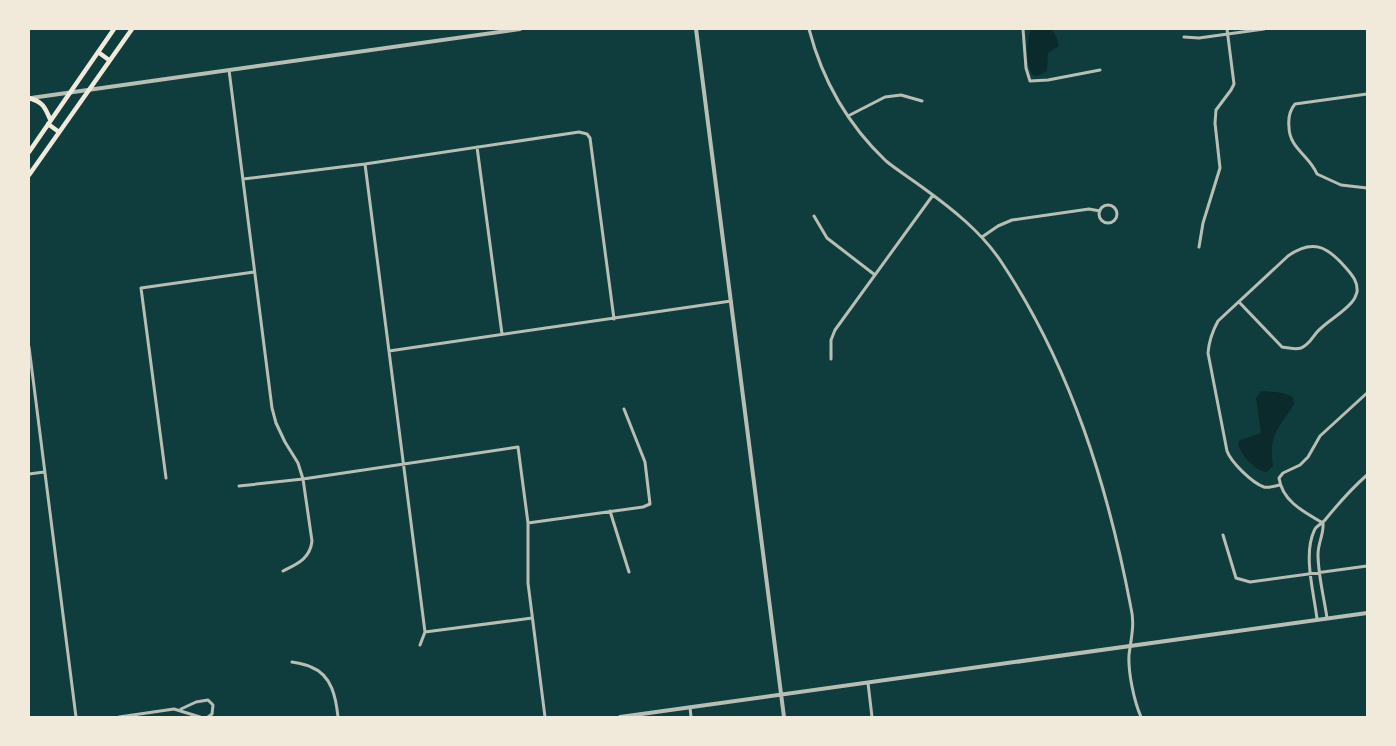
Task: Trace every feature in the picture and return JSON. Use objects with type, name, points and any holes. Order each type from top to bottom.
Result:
[{"type":"main road","points":[[29,152],[114,29]]},
{"type":"main road","points":[[29,175],[132,29]]},
{"type":"main road","points":[[98,52],[109,60]]},
{"type":"main road","points":[[29,98],[42,104],[49,122],[59,132]]},
{"type":"street","points":[[29,98],[520,29]]},
{"type":"street","points":[[696,29],[784,717]]},
{"type":"street","points":[[809,29],[813,46],[827,81],[861,134],[887,162],[933,195],[982,237],[1002,262],[1032,312],[1084,427],[1104,488],[1120,549],[1132,612],[1133,634],[1129,657],[1133,690],[1141,717]]},
{"type":"street","points":[[1023,29],[1026,68],[1030,80],[1048,80],[1100,70]]},
{"type":"street","points":[[1199,247],[1203,223],[1220,168],[1215,123],[1216,110],[1234,84],[1227,29]]},
{"type":"street","points":[[1184,37],[1199,38],[1264,29]]},
{"type":"street","points":[[229,70],[272,408],[276,423],[298,463],[303,479],[312,541],[311,549],[302,561],[283,571]]},
{"type":"street","points":[[1367,94],[1301,102],[1292,108],[1289,119],[1290,138],[1295,147],[1314,166],[1318,174],[1341,185],[1367,188]]},
{"type":"street","points":[[848,116],[885,97],[901,95],[922,101]]},
{"type":"street","points":[[242,180],[365,164],[579,132],[587,134],[590,138],[614,318]]},
{"type":"street","points":[[477,147],[502,334]]},
{"type":"street","points":[[365,164],[425,632],[420,645]]},
{"type":"street","points":[[831,359],[831,340],[834,330],[933,195]]},
{"type":"street","points":[[1109,205],[1116,210],[1116,216],[1113,221],[1105,222],[1100,219],[1100,211],[1104,206],[1109,205]]},
{"type":"street","points":[[982,237],[998,226],[1012,220],[1089,209],[1100,211]]},
{"type":"street","points":[[814,216],[827,238],[875,274]]},
{"type":"street","points":[[1239,302],[1282,347],[1300,348],[1307,345],[1318,332],[1352,302],[1356,295],[1357,286],[1354,278],[1329,250],[1318,246],[1299,248],[1288,256],[1218,321],[1212,331],[1208,353],[1226,451],[1230,459],[1249,478],[1264,487],[1280,485]]},
{"type":"street","points":[[166,478],[141,288],[254,272]]},
{"type":"street","points":[[389,351],[730,301]]},
{"type":"street","points":[[29,346],[76,717]]},
{"type":"street","points":[[1326,618],[1318,552],[1324,530],[1323,523],[1292,503],[1284,494],[1279,478],[1283,473],[1300,465],[1308,457],[1320,436],[1367,393]]},
{"type":"street","points":[[528,524],[643,507],[650,504],[645,462],[624,409]]},
{"type":"street","points":[[239,486],[303,479],[518,447],[528,524],[528,583],[545,717]]},
{"type":"street","points":[[29,474],[44,472]]},
{"type":"street","points":[[1317,619],[1309,556],[1310,544],[1316,526],[1323,523],[1335,506],[1367,475]]},
{"type":"street","points":[[610,512],[629,572]]},
{"type":"street","points":[[1223,535],[1236,578],[1250,582],[1367,566]]},
{"type":"street","points":[[620,717],[1367,612]]},
{"type":"street","points":[[425,632],[532,618]]},
{"type":"street","points":[[292,662],[312,667],[322,674],[334,692],[338,717]]},
{"type":"street","points":[[868,683],[872,717]]},
{"type":"street","points":[[180,710],[196,702],[208,700],[214,704],[212,714],[208,717]]},
{"type":"street","points":[[690,708],[691,717]]},
{"type":"street","points":[[119,717],[174,709],[200,717]]},
{"type":"water","points":[[1031,29],[1051,29],[1056,36],[1059,46],[1048,53],[1047,71],[1037,76],[1033,75],[1030,70],[1028,59],[1027,46]]},
{"type":"water","points":[[1263,391],[1289,395],[1293,397],[1294,404],[1279,426],[1273,439],[1273,466],[1267,472],[1258,469],[1249,462],[1238,444],[1240,440],[1261,433],[1256,398]]}]
